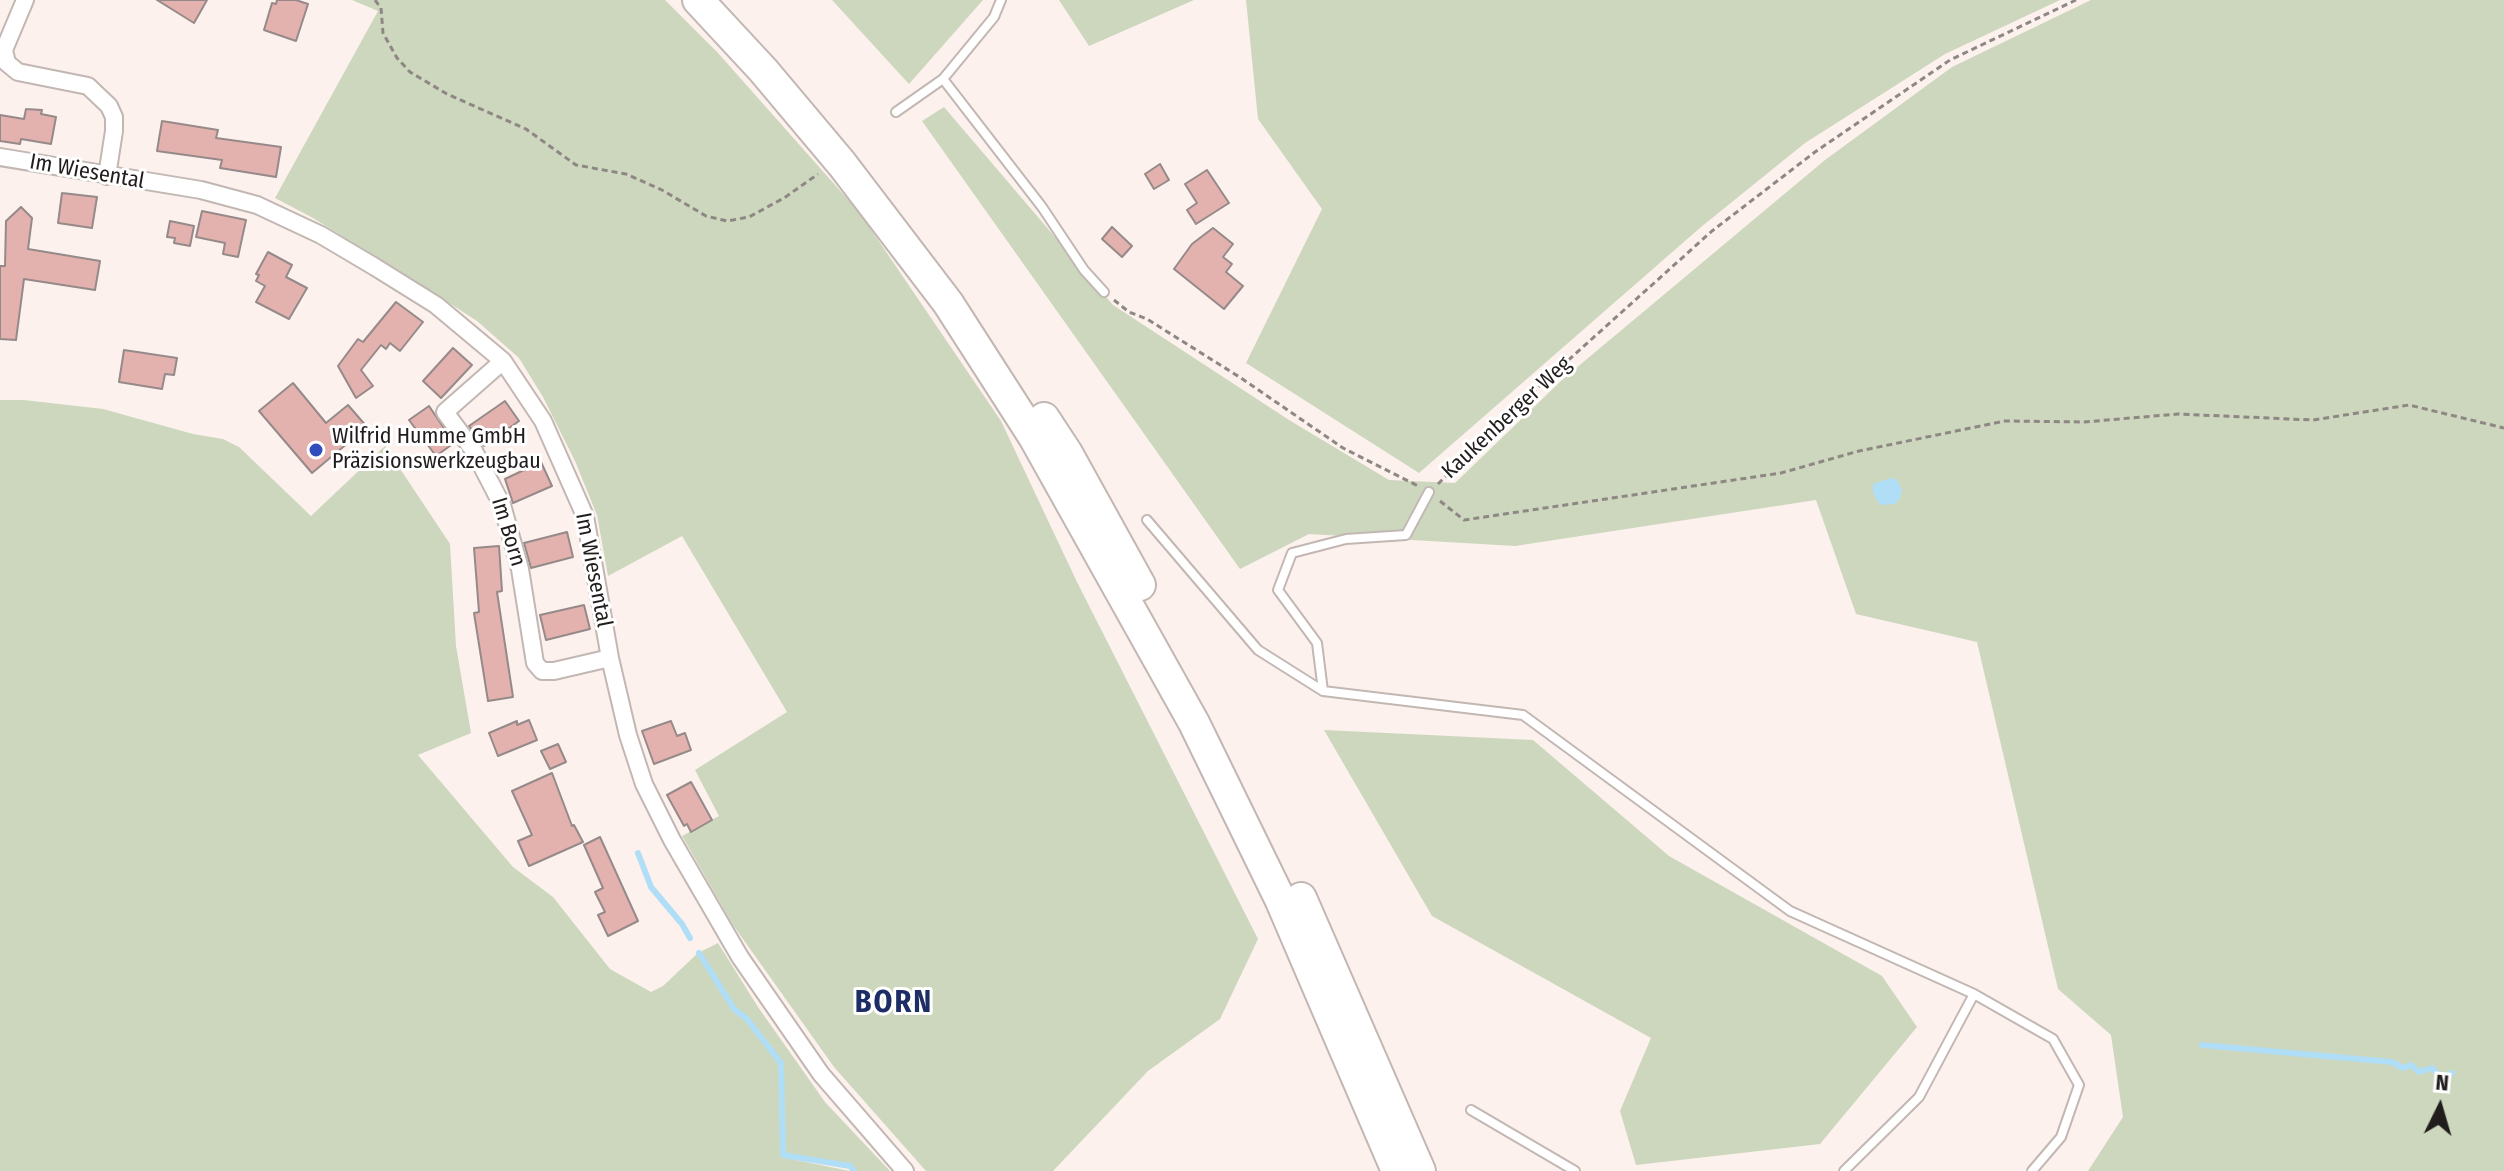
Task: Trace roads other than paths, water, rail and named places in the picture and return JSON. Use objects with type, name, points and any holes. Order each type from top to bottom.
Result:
[{"type":"highway","points":[[698,0],[763,70],[842,164],[948,303],[1034,437],[1201,737],[1376,1098],[1420,1171]]},
{"type":"highway","points":[[722,0],[831,121],[965,299],[1067,453],[1215,719],[1318,934],[1376,1098],[1397,1171]]},
{"type":"street","points":[[25,0],[4,50],[7,63],[18,72],[88,86],[109,106],[114,117],[114,131],[107,176]]},
{"type":"street","name":"Im Wiesental","points":[[0,157],[201,190],[257,205],[335,243],[436,305],[503,361],[543,421],[585,516],[610,658],[628,735],[644,784],[712,912],[740,957],[821,1074],[905,1171]]},
{"type":"street","name":"Im Born","points":[[503,361],[445,412],[474,451],[502,505],[520,569],[535,663],[542,671],[554,671],[610,658]]},
{"type":"lane","points":[[896,112],[943,79],[994,17],[1001,0]]},
{"type":"lane","points":[[943,79],[1042,207],[1084,270],[1104,292]]},
{"type":"lane","points":[[1323,691],[1317,643],[1278,590],[1292,553],[1346,539],[1406,535],[1429,492]]},
{"type":"lane","points":[[1147,520],[1258,650],[1323,691],[1523,715],[1790,911],[1974,994],[2053,1039],[2079,1085],[2061,1137],[2032,1171]]},
{"type":"lane","points":[[1844,1171],[1919,1097],[1974,994]]},
{"type":"lane","points":[[1471,1110],[1575,1171]]},
{"type":"water","points":[[1891,478],[1897,480],[1902,490],[1900,498],[1895,504],[1880,505],[1873,493],[1873,484]]},
{"type":"waterway","points":[[638,853],[651,887],[690,938]]},
{"type":"waterway","points":[[699,953],[734,1009],[747,1019],[781,1063],[783,1155],[850,1166],[854,1171]]},
{"type":"waterway","points":[[2202,1045],[2392,1062],[2403,1068],[2411,1065],[2419,1072],[2432,1068],[2442,1078],[2452,1073]]},
{"type":"place","name":"Wilfrid Humme GmbH Präzisionswerkzeugbau","points":[[316,450]]},
{"type":"district","name":"BORN","points":[[894,1004]]}]
